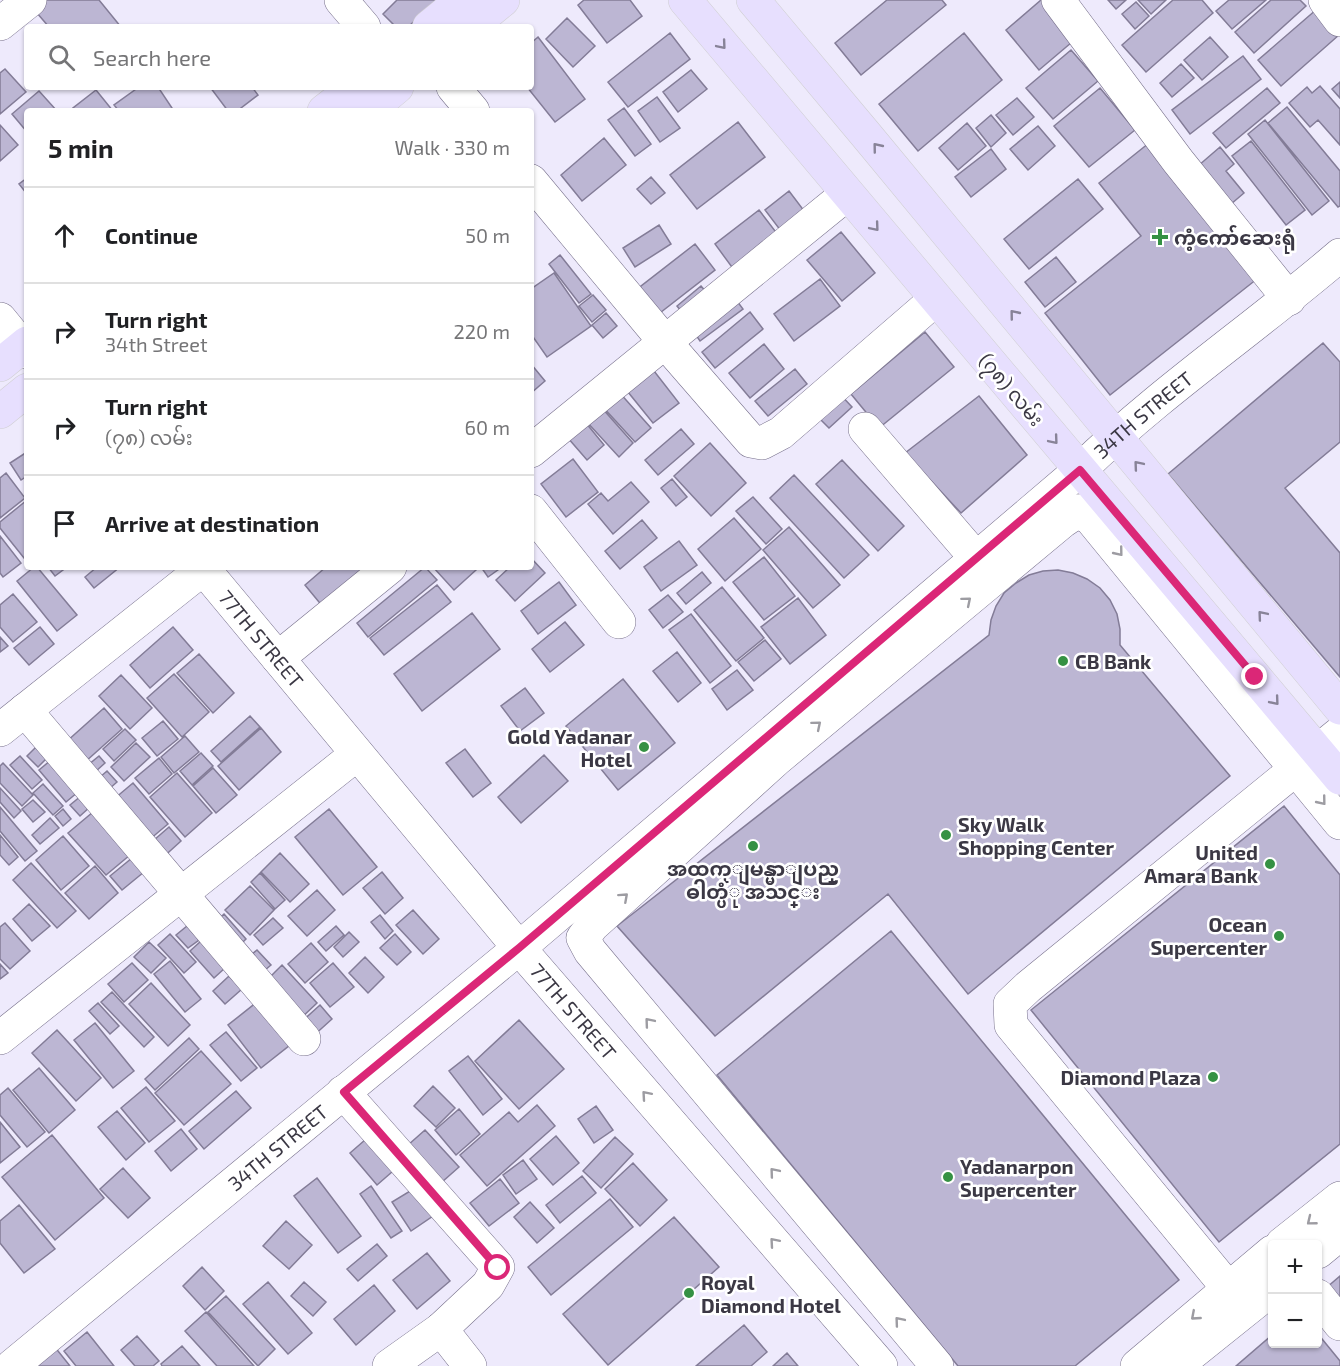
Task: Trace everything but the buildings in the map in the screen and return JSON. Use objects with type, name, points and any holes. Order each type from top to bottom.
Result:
[{"type":"main road","points":[[433,24],[462,0]]},
{"type":"main road","points":[[474,24],[503,0]]},
{"type":"main road","name":"(၇၈) လမ်း","points":[[685,0],[1340,778]]},
{"type":"main road","points":[[753,0],[1340,708]]},
{"type":"main road","points":[[328,108],[351,90]]},
{"type":"main road","points":[[372,108],[393,90]]},
{"type":"main road","points":[[0,412],[24,392]]},
{"type":"main road","points":[[1255,677],[1290,648]]},
{"type":"street","points":[[0,24],[30,0]]},
{"type":"street","points":[[341,0],[361,24]]},
{"type":"street","points":[[1058,0],[1178,161],[1289,298]]},
{"type":"street","points":[[1325,0],[1340,20]]},
{"type":"street","points":[[456,90],[470,108]]},
{"type":"street","points":[[534,185],[664,342],[751,441],[762,443],[781,433],[936,299]]},
{"type":"street","points":[[534,449],[847,194]]},
{"type":"street","name":"34TH STREET","points":[[21,1363],[519,948],[775,745],[976,558],[1080,470],[1114,437],[1340,255]]},
{"type":"street","points":[[0,319],[19,351]]},
{"type":"street","points":[[865,429],[976,558]]},
{"type":"street","points":[[937,1366],[590,951],[583,938],[592,926],[775,745],[1078,511],[1091,519],[1318,751],[1340,823]]},
{"type":"street","points":[[534,516],[619,622]]},
{"type":"street","points":[[200,570],[12,720],[182,894],[304,1039]]},
{"type":"street","name":"77TH STREET","points":[[205,570],[519,948],[881,1366]]},
{"type":"street","points":[[278,658],[386,570]]},
{"type":"street","points":[[1228,1288],[1011,1025],[1010,1004],[1037,979],[1318,751]]},
{"type":"street","points":[[0,1038],[357,754]]},
{"type":"street","points":[[344,1092],[498,1268],[488,1284],[441,1329],[389,1366]]},
{"type":"street","points":[[1288,1240],[1340,1198]]},
{"type":"street","points":[[1322,1248],[1340,1234]]},
{"type":"street","points":[[1137,1366],[1268,1255]]},
{"type":"street","points":[[1176,1366],[1268,1292]]},
{"type":"street","points":[[1322,1302],[1340,1324]]},
{"type":"street","points":[[441,1329],[471,1366]]},
{"type":"place","name":"ကံ့ကော်ဆေးရုံ","points":[[1160,237]]},
{"type":"place","name":"CB Bank","points":[[1063,661]]},
{"type":"place","name":"Gold Yadanar Hotel","points":[[644,747]]},
{"type":"place","name":"Sky Walk Shopping Center","points":[[946,835]]},
{"type":"place","name":"အထက္ျမန္မာျပည္ ဓါတ္ပံု အသင္း","points":[[753,846]]},
{"type":"place","name":"United Amara Bank","points":[[1270,864]]},
{"type":"place","name":"Ocean Supercenter","points":[[1279,936]]},
{"type":"place","name":"Diamond Plaza","points":[[1213,1077]]},
{"type":"place","name":"Yadanarpon Supercenter","points":[[948,1177]]},
{"type":"place","name":"Royal Diamond Hotel","points":[[689,1293]]},
{"type":"route","points":[[498,1268],[344,1092],[519,948],[1080,470],[1255,677]]}]
